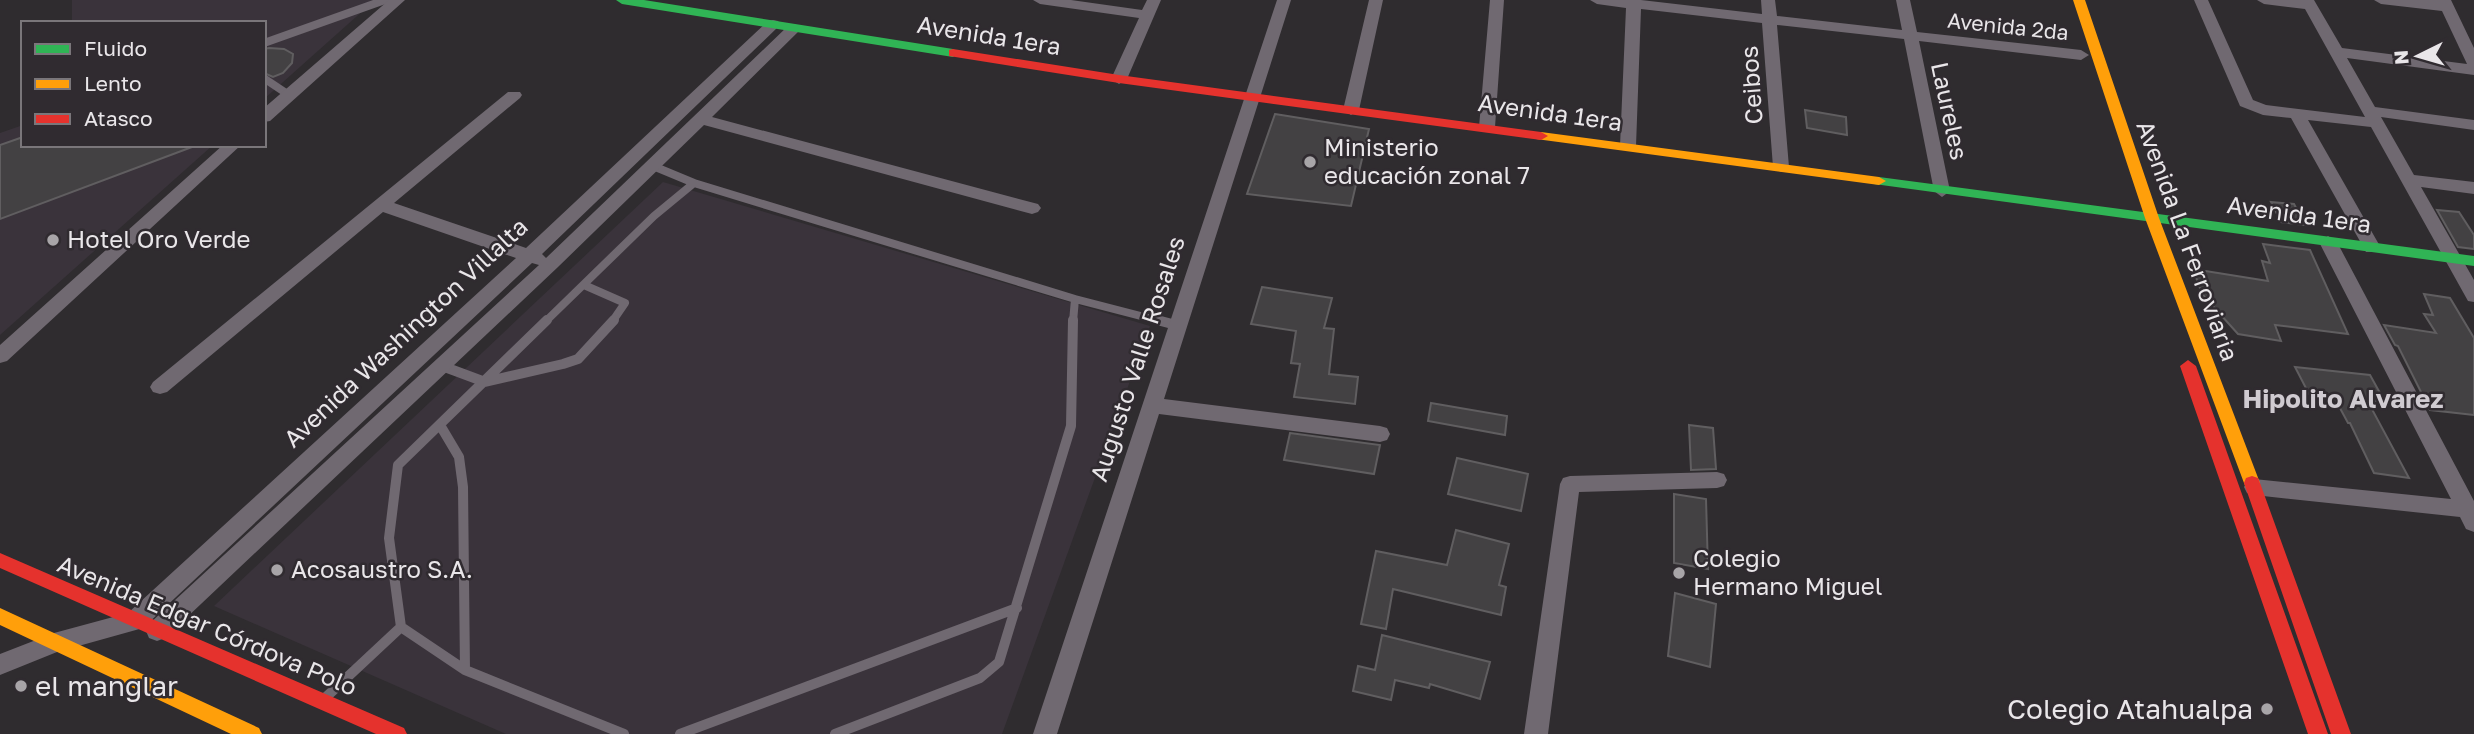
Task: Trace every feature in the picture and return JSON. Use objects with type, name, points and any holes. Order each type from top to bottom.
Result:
[{"type":"main road","name":"Avenida 1era","points":[[622,0],[1119,79],[2474,261]]},
{"type":"main road","name":"Avenida La Ferroviaria","points":[[2079,0],[2152,218],[2254,487],[2341,734]]},
{"type":"main road","name":"Avenida La Ferroviaria","points":[[2069,22],[2153,267]]},
{"type":"main road","name":"Avenida La Ferroviaria","points":[[2180,345],[2318,734]]},
{"type":"main road","name":"Avenida Edgar Córdova Polo","points":[[0,560],[397,734]]},
{"type":"main road","points":[[0,616],[252,734]]},
{"type":"street","points":[[266,115],[398,0]]},
{"type":"street","points":[[1040,0],[1147,15]]},
{"type":"street","points":[[1119,79],[1154,0]]},
{"type":"street","name":"Augusto Valle Rosales","points":[[1045,734],[1284,0]]},
{"type":"street","points":[[1351,110],[1376,0]]},
{"type":"street","points":[[1487,128],[1497,0]]},
{"type":"street","name":"Avenida 2da","points":[[1597,0],[1634,2],[1910,38],[2081,55]]},
{"type":"street","name":"Ceibos","points":[[1768,0],[1781,167]]},
{"type":"street","name":"Laureles","points":[[1903,0],[1942,191]]},
{"type":"street","points":[[2201,0],[2246,103],[2263,110],[2297,114],[2474,125]]},
{"type":"street","points":[[2264,0],[2309,2],[2474,296]]},
{"type":"street","points":[[2381,0],[2446,3],[2474,64]]},
{"type":"street","points":[[1628,146],[1634,2]]},
{"type":"street","name":"Avenida Washington Villalta","points":[[0,666],[54,643],[135,621],[529,256],[773,24]]},
{"type":"street","name":"Avenida Washington Villalta","points":[[158,631],[552,263],[794,28]]},
{"type":"street","points":[[2337,52],[2474,70]]},
{"type":"street","points":[[160,387],[514,95]]},
{"type":"street","points":[[2297,114],[2372,248]]},
{"type":"street","points":[[701,119],[1032,208]]},
{"type":"street","points":[[0,356],[231,147]]},
{"type":"street","points":[[2409,180],[2474,188]]},
{"type":"street","points":[[381,205],[552,263]]},
{"type":"street","points":[[2328,242],[2472,514]]},
{"type":"street","points":[[1150,405],[1380,434]]},
{"type":"street","points":[[1536,734],[1570,484],[1717,480]]},
{"type":"street","points":[[2254,487],[2472,514]]},
{"type":"lane","points":[[266,42],[385,0]]},
{"type":"lane","points":[[266,80],[289,95]]},
{"type":"lane","points":[[653,166],[694,183],[1075,299],[1176,325]]},
{"type":"lane","points":[[624,734],[465,670],[401,627],[389,538],[398,465],[654,216],[694,183]]},
{"type":"lane","points":[[442,366],[485,382],[578,359],[622,311],[625,303],[584,285]]},
{"type":"lane","points":[[835,734],[980,678],[999,662],[1071,426],[1072,327],[1075,299]]},
{"type":"lane","points":[[440,425],[459,457],[463,487],[465,670]]},
{"type":"lane","points":[[680,734],[1017,608]]},
{"type":"lane","points":[[323,700],[401,627]]},
{"type":"shaded area","points":[[72,0],[375,0],[266,97],[266,21],[72,21]]},
{"type":"shaded area","name":"Hotel Oro Verde","points":[[21,126],[21,147],[211,147],[0,335],[0,133]]},
{"type":"shaded area","points":[[663,182],[1150,326],[1002,734],[506,734],[214,606]]},
{"type":"building","points":[[266,49],[284,49],[293,54],[292,63],[283,73],[273,77],[266,74]]},
{"type":"building","points":[[1805,110],[1846,117],[1847,135],[1807,128]]},
{"type":"building","name":"Ministerio educación zonal 7","points":[[1275,114],[1369,129],[1351,206],[1247,194]]},
{"type":"building","name":"Hotel Oro Verde","points":[[21,138],[21,147],[192,147],[0,219],[0,145]]},
{"type":"building","points":[[2271,202],[2294,204],[2305,225],[2281,222]]},
{"type":"building","points":[[2437,210],[2459,212],[2474,235],[2474,249],[2458,247]]},
{"type":"building","points":[[2263,244],[2310,250],[2348,334],[2275,325],[2281,341],[2238,334],[2202,294],[2193,269],[2268,281],[2262,261],[2270,263]]},
{"type":"building","points":[[1262,287],[1332,298],[1324,328],[1334,329],[1329,374],[1358,377],[1355,404],[1294,397],[1300,364],[1291,363],[1296,331],[1251,324]]},
{"type":"building","points":[[2424,294],[2450,298],[2474,338],[2474,415],[2430,410],[2398,346],[2384,325],[2436,333],[2424,314],[2433,315]]},
{"type":"building","points":[[2295,367],[2370,375],[2385,402],[2367,400],[2409,478],[2374,473],[2334,397],[2309,394]]},
{"type":"building","points":[[1431,403],[1507,416],[1505,435],[1428,421]]},
{"type":"building","points":[[1689,425],[1713,428],[1716,469],[1691,470]]},
{"type":"building","points":[[1290,433],[1380,445],[1374,474],[1284,460]]},
{"type":"building","points":[[1457,458],[1528,474],[1521,511],[1448,494]]},
{"type":"building","points":[[1674,494],[1706,499],[1708,569],[1674,563]]},
{"type":"building","points":[[1456,530],[1509,544],[1499,585],[1506,587],[1501,615],[1393,589],[1386,629],[1361,624],[1376,551],[1447,565]]},
{"type":"building","points":[[1675,593],[1716,604],[1710,667],[1668,656]]},
{"type":"building","points":[[1382,635],[1490,662],[1480,699],[1430,684],[1429,688],[1395,680],[1391,700],[1353,691],[1358,666],[1375,670]]},
{"type":"traffic: fast","points":[[622,0],[953,53]]},
{"type":"traffic: fast","points":[[1879,181],[2474,261]]},
{"type":"traffic: slow","points":[[2079,0],[2152,218],[2252,483]]},
{"type":"traffic: slow","points":[[1541,136],[1879,181]]},
{"type":"traffic: slow","points":[[0,616],[252,734]]},
{"type":"traffic: jam","points":[[953,53],[1119,79],[1541,136]]},
{"type":"traffic: jam","points":[[2188,366],[2318,734]]},
{"type":"traffic: jam","points":[[2252,483],[2341,734]]},
{"type":"traffic: jam","points":[[0,560],[397,734]]},
{"type":"place","name":"Ministerio educación zonal 7","points":[[1310,162]]},
{"type":"place","name":"Hotel Oro Verde","points":[[53,240]]},
{"type":"place","name":"Acosaustro S.A.","points":[[277,570]]},
{"type":"place","name":"Colegio Hermano Miguel","points":[[1679,573]]},
{"type":"place","name":"el manglar","points":[[21,686]]},
{"type":"place","name":"Colegio Atahualpa","points":[[2267,709]]},
{"type":"district","name":"Hipolito Alvarez","points":[[2343,399]]}]
